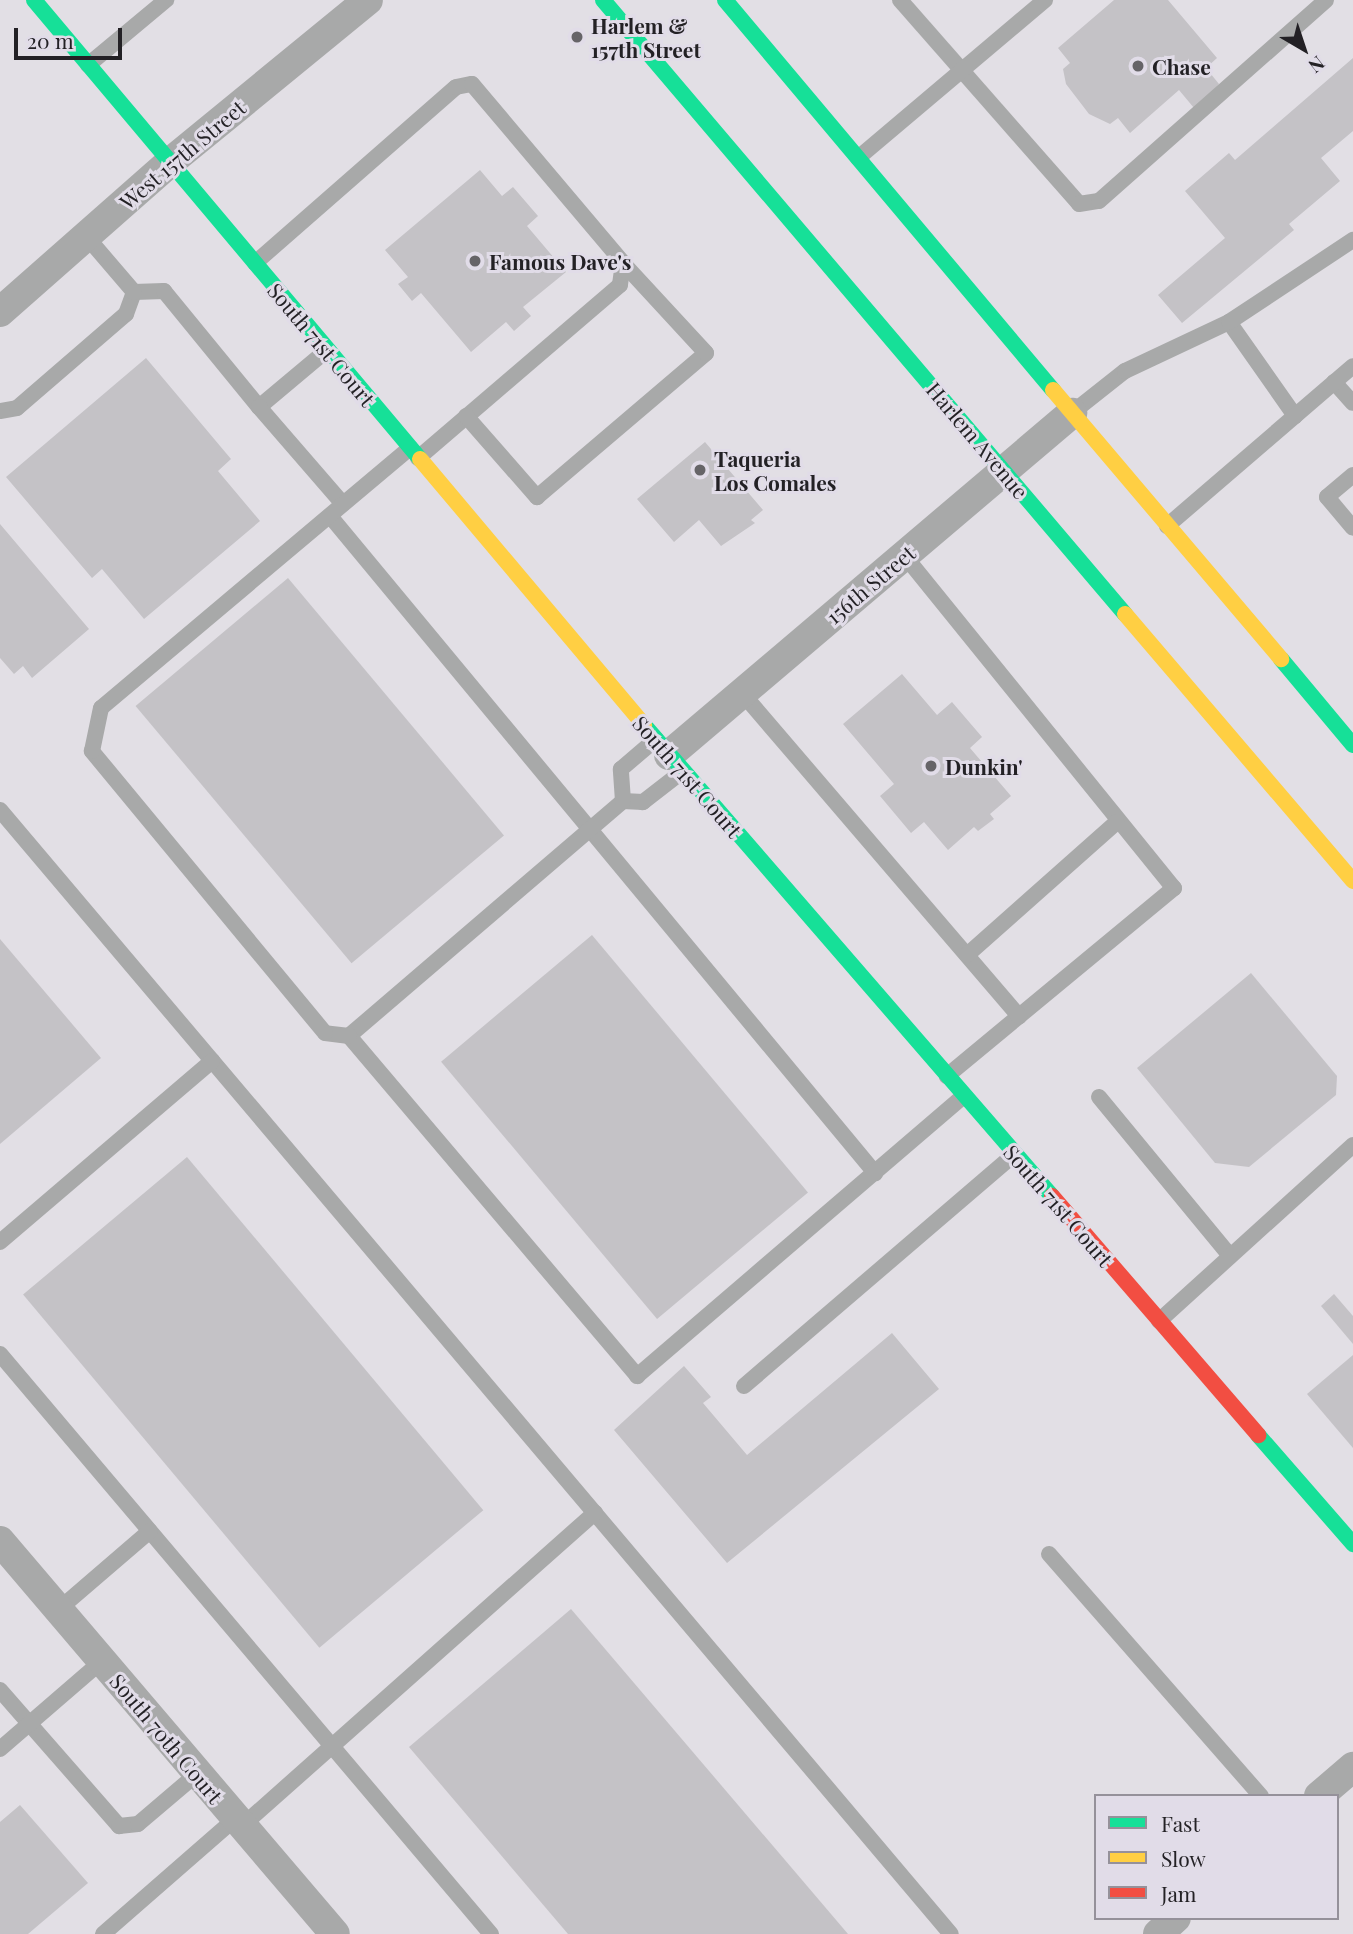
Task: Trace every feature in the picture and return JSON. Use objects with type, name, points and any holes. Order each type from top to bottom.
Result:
[{"type":"main road","name":"South 71st Court","points":[[34,0],[669,755],[1353,1544]]},
{"type":"main road","name":"Harlem Avenue","points":[[603,0],[1353,881]]},
{"type":"main road","points":[[725,0],[1353,745]]},
{"type":"street","name":"West 157th Street","points":[[0,312],[169,163],[368,0]]},
{"type":"street","name":"156th Street","points":[[669,755],[1072,413]]},
{"type":"street","name":"South 70th Court","points":[[0,1541],[335,1934]]},
{"type":"street","points":[[1321,1794],[1353,1767]]},
{"type":"street","points":[[1158,1934],[1174,1920]]},
{"type":"lane","points":[[88,65],[166,0]]},
{"type":"lane","points":[[901,0],[1079,204],[1099,201],[1326,0]]},
{"type":"lane","points":[[858,158],[1045,0]]},
{"type":"lane","points":[[254,263],[456,86],[472,84],[623,263],[706,353],[537,498],[466,416]]},
{"type":"lane","points":[[86,236],[134,292],[164,292],[343,505]]},
{"type":"lane","points":[[1072,413],[1125,371],[1229,322],[1353,240]]},
{"type":"lane","points":[[623,263],[620,285],[466,416],[343,505],[102,708],[92,751],[325,1032],[349,1036],[637,1376],[964,1096]]},
{"type":"lane","points":[[0,411],[17,408],[126,314],[134,292]]},
{"type":"lane","points":[[1229,322],[1295,416]]},
{"type":"lane","points":[[259,407],[327,350]]},
{"type":"lane","points":[[1167,526],[1353,366]]},
{"type":"lane","points":[[1335,382],[1353,403]]},
{"type":"lane","points":[[1353,475],[1327,497],[1353,528]]},
{"type":"lane","points":[[330,516],[875,1173]]},
{"type":"lane","points":[[904,555],[1117,822],[1174,888],[947,1076]]},
{"type":"lane","points":[[742,693],[1019,1016]]},
{"type":"lane","points":[[622,801],[621,769],[669,755]]},
{"type":"lane","points":[[349,1036],[592,830],[622,801],[643,802],[669,755]]},
{"type":"lane","points":[[0,810],[951,1934]]},
{"type":"lane","points":[[967,955],[1117,822]]},
{"type":"lane","points":[[0,1242],[212,1061]]},
{"type":"lane","points":[[1099,1097],[1230,1256]]},
{"type":"lane","points":[[1159,1321],[1353,1145]]},
{"type":"lane","points":[[744,1386],[1015,1154]]},
{"type":"lane","points":[[0,1354],[485,1932]]},
{"type":"lane","points":[[103,1934],[331,1746],[595,1513]]},
{"type":"lane","points":[[58,1610],[150,1531]]},
{"type":"lane","points":[[1049,1554],[1259,1794]]},
{"type":"lane","points":[[0,1749],[102,1661]]},
{"type":"lane","points":[[0,1690],[118,1826],[138,1824],[198,1773]]},
{"type":"building","name":"Chase","points":[[1114,0],[1168,0],[1217,58],[1206,68],[1219,84],[1214,90],[1194,108],[1179,90],[1130,133],[1118,118],[1110,124],[1089,114],[1066,84],[1063,69],[1070,63],[1058,48]]},
{"type":"building","points":[[1353,58],[1353,131],[1321,158],[1340,181],[1289,224],[1294,230],[1182,323],[1158,295],[1225,238],[1185,191],[1229,153],[1235,160]]},
{"type":"building","name":"Famous Dave's","points":[[480,170],[502,196],[513,187],[538,216],[527,226],[566,272],[523,307],[531,316],[514,331],[506,322],[471,352],[421,293],[412,301],[398,284],[408,277],[385,250]]},
{"type":"building","points":[[146,358],[231,459],[218,471],[260,521],[144,619],[102,569],[92,578],[6,477]]},
{"type":"building","name":"Taqueria Los Comales","points":[[705,442],[763,510],[751,520],[755,523],[721,546],[699,520],[674,542],[637,499]]},
{"type":"building","points":[[0,524],[89,629],[32,678],[23,666],[14,674],[0,658]]},
{"type":"building","points":[[288,578],[504,835],[352,963],[136,706]]},
{"type":"building","name":"Dunkin'","points":[[902,674],[937,715],[952,702],[982,737],[970,748],[1011,796],[990,814],[994,819],[978,831],[974,827],[948,850],[924,822],[911,833],[880,796],[894,784],[843,724]]},
{"type":"building","points":[[592,935],[808,1192],[657,1319],[441,1062]]},
{"type":"building","points":[[0,939],[101,1058],[0,1144]]},
{"type":"building","points":[[1251,973],[1337,1076],[1336,1095],[1249,1167],[1215,1163],[1137,1068]]},
{"type":"building","points":[[187,1157],[483,1510],[319,1648],[23,1295]]},
{"type":"building","points":[[1334,1294],[1353,1316],[1353,1344],[1321,1306]]},
{"type":"building","points":[[892,1333],[939,1389],[727,1563],[614,1430],[684,1366],[711,1397],[703,1403],[747,1455]]},
{"type":"building","points":[[1353,1355],[1353,1448],[1307,1394]]},
{"type":"building","points":[[571,1609],[848,1934],[568,1934],[409,1747]]},
{"type":"building","points":[[20,1805],[88,1883],[28,1934],[0,1934],[0,1822]]},
{"type":"traffic: fast","points":[[34,0],[420,459]]},
{"type":"traffic: fast","points":[[603,0],[1125,614]]},
{"type":"traffic: fast","points":[[725,0],[1053,390]]},
{"type":"traffic: fast","points":[[1281,659],[1353,745]]},
{"type":"traffic: fast","points":[[644,725],[1052,1196]]},
{"type":"traffic: fast","points":[[1258,1435],[1353,1544]]},
{"type":"traffic: slow","points":[[1053,390],[1281,659]]},
{"type":"traffic: slow","points":[[420,459],[644,725]]},
{"type":"traffic: slow","points":[[1125,614],[1353,881]]},
{"type":"traffic: jam","points":[[1052,1196],[1258,1435]]},
{"type":"place","name":"Harlem & 157th Street","points":[[577,37]]},
{"type":"place","name":"Chase","points":[[1138,66]]},
{"type":"place","name":"Famous Dave's","points":[[475,261]]},
{"type":"place","name":"Taqueria Los Comales","points":[[700,470]]},
{"type":"place","name":"Dunkin'","points":[[931,766]]}]
